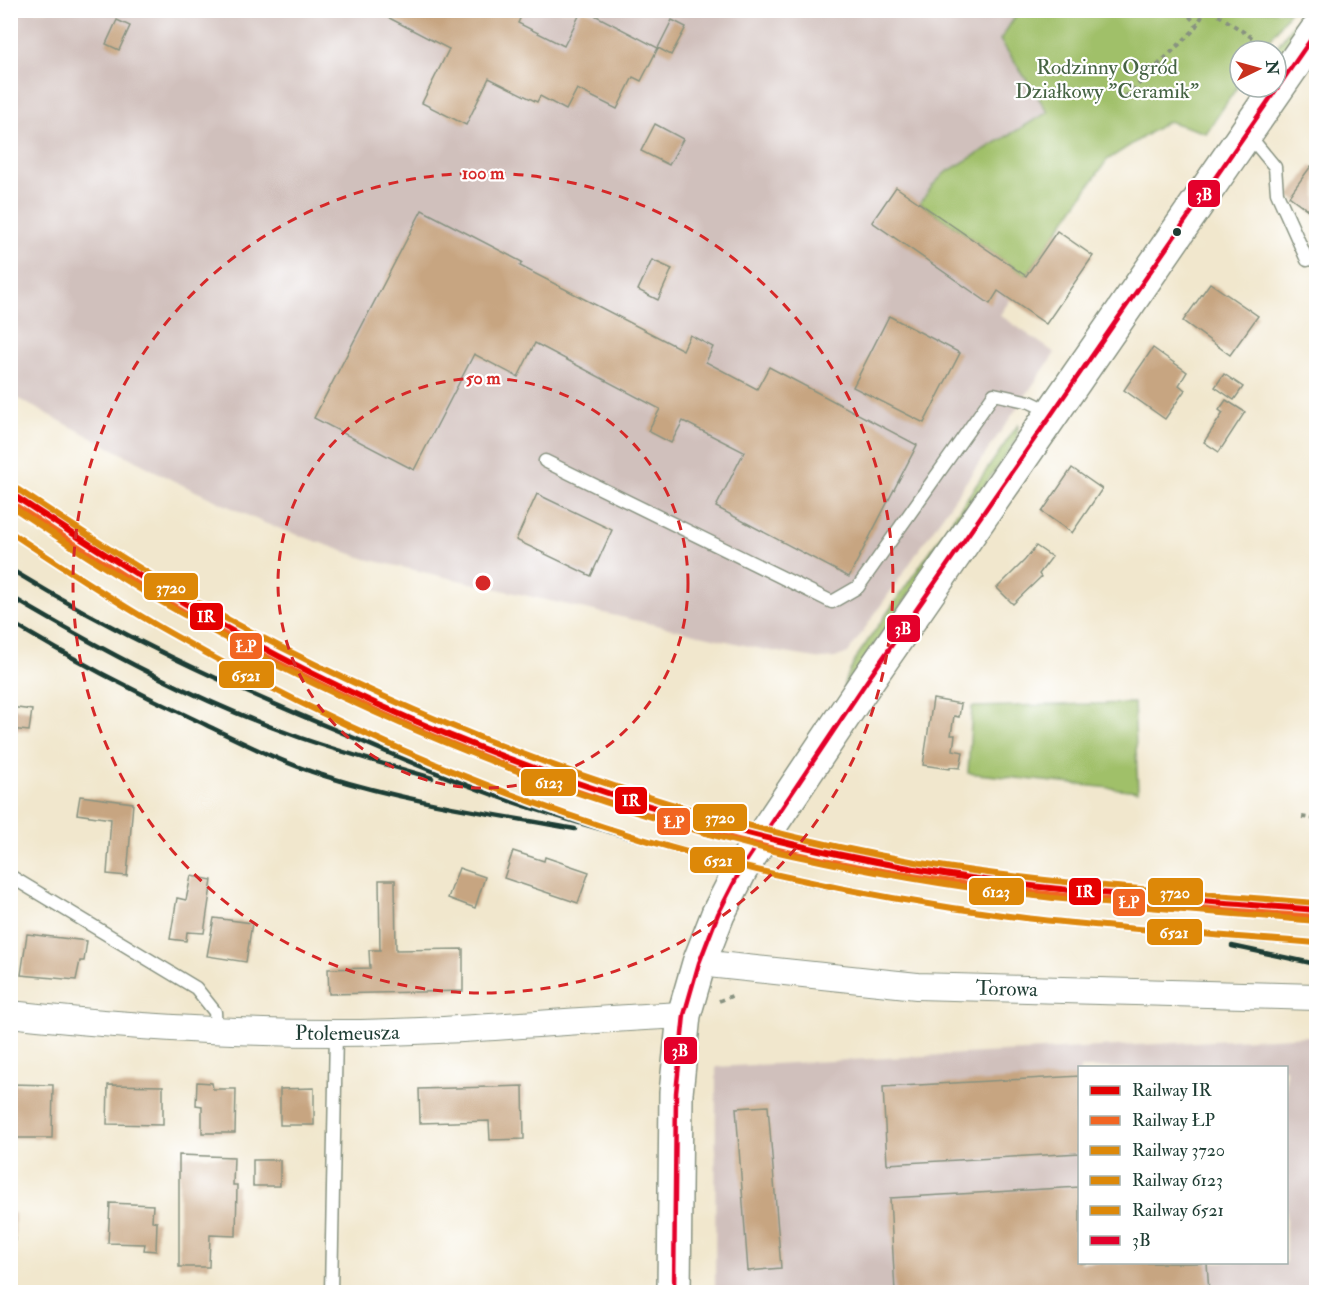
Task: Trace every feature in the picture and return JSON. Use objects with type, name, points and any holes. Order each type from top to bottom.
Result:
[{"type":"street","points":[[674,1293],[676,1094],[684,1015],[699,963],[718,914],[756,845],[1317,32]]},
{"type":"street","name":"Torowa","points":[[699,963],[917,986],[1317,997]]},
{"type":"street","name":"Ptolemeusza","points":[[10,1014],[216,1030],[336,1033],[684,1015]]},
{"type":"lane","points":[[1247,132],[1275,167],[1277,193],[1307,260]]},
{"type":"lane","points":[[545,461],[832,602],[858,587],[994,394],[1030,402],[1052,413]]},
{"type":"lane","points":[[10,876],[196,988],[215,1012],[216,1030]]},
{"type":"lane","points":[[331,1293],[336,1033]]},
{"type":"path","points":[[1183,10],[1197,24]]},
{"type":"path","points":[[1125,97],[1193,31],[1206,10]]},
{"type":"path","points":[[1211,10],[1253,39]]},
{"type":"path","points":[[1302,818],[1317,819]]},
{"type":"shaded area","points":[[10,11],[1019,11],[1000,40],[1048,112],[945,173],[1026,276],[1000,315],[1055,353],[848,653],[835,658],[822,659],[766,650],[366,559],[264,523],[174,481],[11,395]]},
{"type":"shaded area","points":[[1316,1037],[1316,1292],[715,1292],[716,1067]]},
{"type":"green space","name":"Rodzinny Ogród Działkowy \"Ceramik\"","points":[[1019,11],[1290,11],[1270,39],[1228,39],[1229,99],[1206,133],[1168,121],[1107,160],[1026,276],[920,203],[945,173],[1048,112],[1000,40]]},
{"type":"green space","points":[[1302,11],[1313,11],[1288,46],[1288,39],[1282,39]]},
{"type":"green space","points":[[1018,425],[1017,439],[844,688],[844,683],[858,655]]},
{"type":"green space","points":[[1134,703],[1138,791],[968,773],[972,707]]},
{"type":"building","points":[[374,10],[524,10],[518,23],[564,46],[582,10],[585,10],[658,48],[641,81],[633,77],[617,109],[577,89],[566,110],[540,96],[537,102],[489,78],[466,125],[422,103],[449,49]]},
{"type":"building","points":[[117,20],[130,26],[119,50],[106,44]]},
{"type":"building","points":[[672,20],[686,27],[671,55],[658,48]]},
{"type":"building","points":[[655,124],[683,139],[669,165],[641,151]]},
{"type":"building","points":[[1311,166],[1316,170],[1316,216],[1289,196]]},
{"type":"building","points":[[896,187],[1026,276],[1057,231],[1093,256],[1046,324],[998,291],[990,304],[872,222]]},
{"type":"building","points":[[422,210],[522,262],[520,266],[683,350],[690,335],[713,347],[706,362],[757,389],[769,367],[917,445],[849,577],[716,507],[744,452],[683,421],[671,443],[648,431],[660,409],[535,343],[518,377],[474,354],[414,470],[314,418]]},
{"type":"building","points":[[652,260],[672,269],[658,300],[638,290]]},
{"type":"building","points":[[1210,283],[1258,316],[1230,355],[1183,321]]},
{"type":"building","points":[[889,316],[960,353],[924,423],[853,387]]},
{"type":"building","points":[[1153,348],[1187,372],[1179,385],[1185,390],[1165,419],[1124,390]]},
{"type":"building","points":[[1224,374],[1243,387],[1234,400],[1215,387]]},
{"type":"building","points":[[1226,400],[1245,412],[1219,452],[1204,442],[1223,413],[1219,410]]},
{"type":"building","points":[[1072,468],[1102,489],[1072,533],[1042,512]]},
{"type":"building","points":[[537,494],[612,530],[591,576],[516,540]]},
{"type":"building","points":[[1036,546],[1052,557],[1039,574],[1041,577],[1013,604],[997,588]]},
{"type":"building","points":[[933,699],[961,704],[959,717],[954,716],[951,735],[955,735],[953,750],[963,752],[960,768],[950,767],[950,769],[923,765]]},
{"type":"building","points":[[10,707],[32,710],[29,731],[10,729]]},
{"type":"building","points":[[80,796],[133,803],[127,876],[107,874],[111,819],[77,814]]},
{"type":"building","points":[[513,851],[544,861],[545,857],[589,872],[578,903],[504,878]]},
{"type":"building","points":[[459,868],[485,877],[475,908],[448,898]]},
{"type":"building","points":[[191,876],[212,880],[204,933],[187,932],[186,941],[170,939],[177,898],[186,900]]},
{"type":"building","points":[[379,880],[395,880],[396,950],[463,949],[463,991],[329,994],[328,969],[370,968],[369,950],[380,950]]},
{"type":"building","points":[[214,918],[252,923],[246,962],[207,956]]},
{"type":"building","points":[[27,934],[87,941],[84,961],[80,961],[76,980],[21,975]]},
{"type":"building","points":[[1078,1076],[1078,1153],[887,1164],[883,1087]]},
{"type":"building","points":[[197,1082],[212,1083],[213,1089],[236,1089],[235,1133],[202,1133],[202,1106],[196,1105]]},
{"type":"building","points":[[10,1084],[53,1085],[52,1138],[10,1138]]},
{"type":"building","points":[[108,1085],[163,1086],[163,1125],[107,1124]]},
{"type":"building","points":[[523,1086],[524,1139],[490,1140],[489,1121],[420,1123],[419,1089]]},
{"type":"building","points":[[314,1088],[314,1125],[280,1125],[280,1089]]},
{"type":"building","points":[[768,1106],[781,1268],[748,1271],[736,1108]]},
{"type":"building","points":[[179,1155],[234,1157],[233,1185],[237,1185],[236,1236],[210,1235],[209,1267],[179,1267]]},
{"type":"building","points":[[253,1160],[280,1160],[280,1186],[253,1186]]},
{"type":"building","points":[[1078,1187],[1078,1264],[1207,1264],[1209,1292],[895,1292],[890,1198]]},
{"type":"building","points":[[110,1203],[153,1205],[152,1221],[157,1222],[156,1251],[144,1250],[145,1244],[108,1243]]},
{"type":"building","points":[[10,1213],[15,1213],[15,1248],[10,1248]]},
{"type":"railway","points":[[10,569],[90,615],[171,657],[421,767],[489,794],[641,841],[800,882],[977,913],[1090,926],[1316,945]]},
{"type":"railway","points":[[10,596],[116,656],[189,692],[263,724],[366,759],[432,778]]},
{"type":"railway","points":[[10,622],[152,699],[262,752],[309,771],[418,800],[575,829]]},
{"type":"railway","points":[[1232,946],[1316,964]]},
{"type":"rail line","name":"3720","points":[[14,487],[173,588],[310,662],[479,737],[651,798],[829,845],[970,871],[1069,882],[1316,903]]},
{"type":"rail line","name":"IR","points":[[10,493],[113,560],[218,623],[300,667],[470,744],[647,805],[737,831],[828,852],[969,878],[1118,894],[1316,910]]},
{"type":"rail line","name":"ŁP","points":[[10,502],[165,601],[356,702],[499,763],[646,814],[796,854],[925,878],[1054,895],[1315,917]]},
{"type":"rail line","name":"6123","points":[[14,508],[95,562],[158,600],[324,689],[475,755],[631,811],[765,849],[933,882],[1055,898],[1316,921]]},
{"type":"rail line","name":"6521","points":[[10,532],[150,621],[242,673],[316,710],[468,777],[545,807],[624,833],[783,876],[952,908],[1086,924],[1315,943]]},
{"type":"transit line","name":"3B","points":[[674,1292],[676,1093],[684,1015],[699,963],[718,914],[741,869],[867,681],[1316,32]]}]
